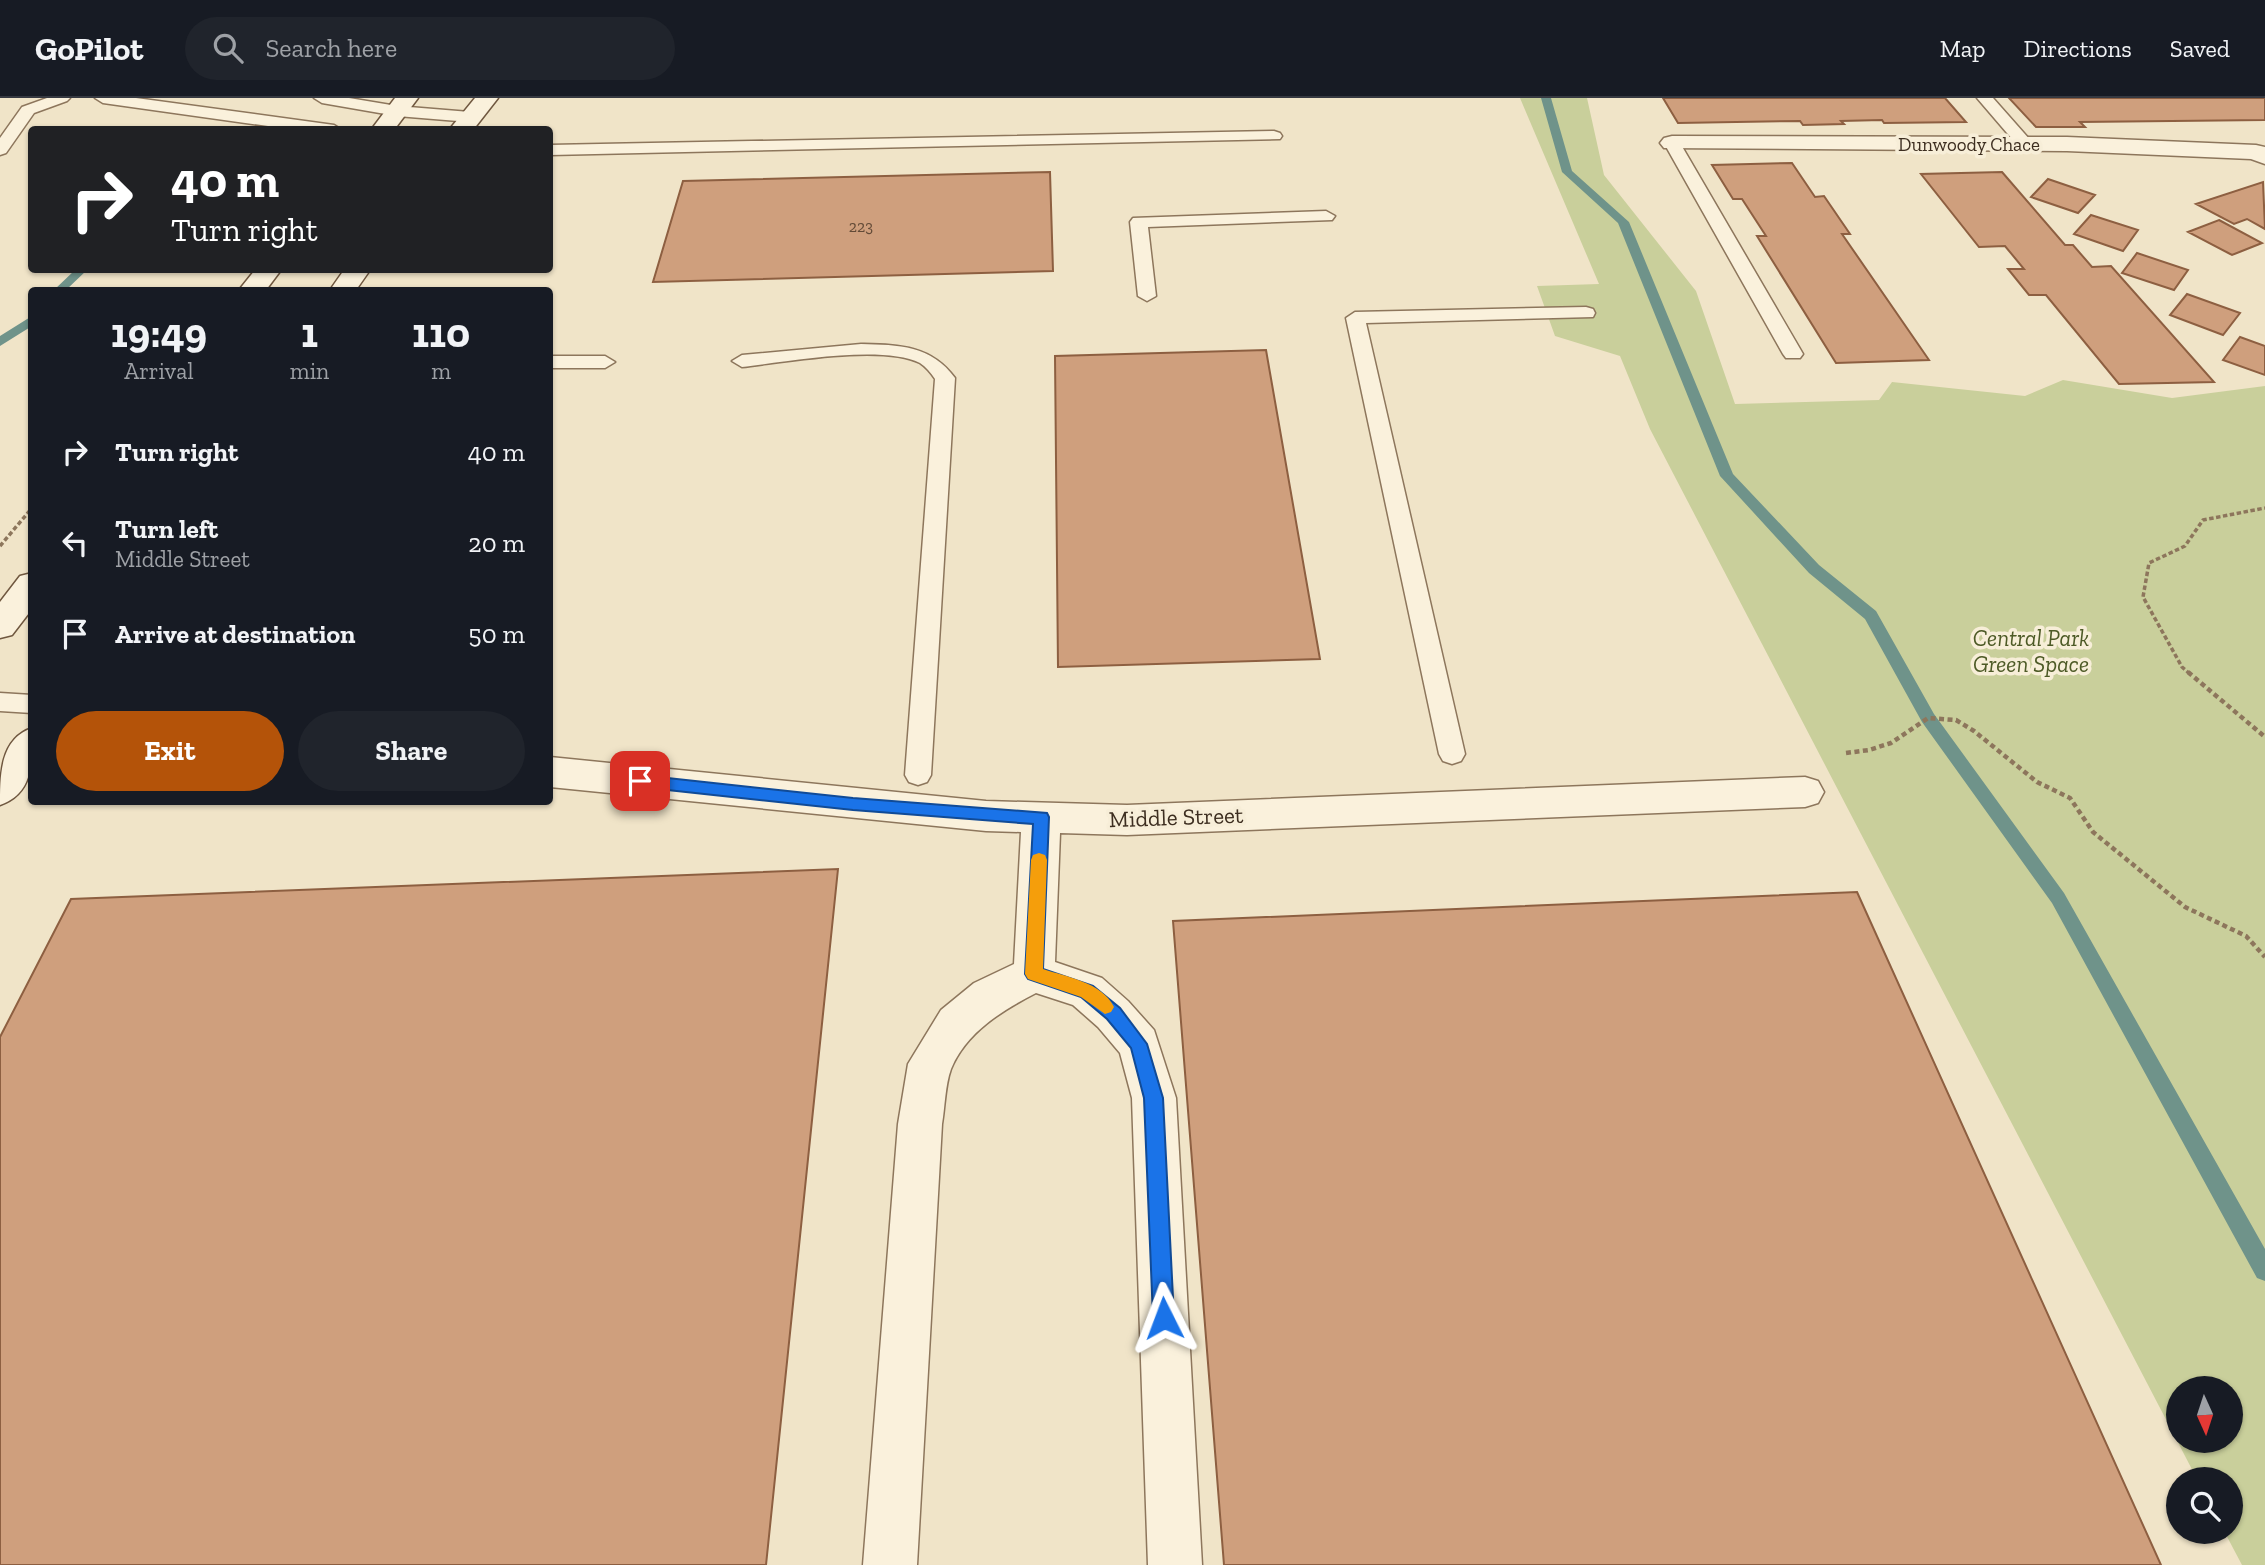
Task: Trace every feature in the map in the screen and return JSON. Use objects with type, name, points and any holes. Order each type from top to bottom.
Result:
[{"type":"street","points":[[465,123],[487,98]]},
{"type":"street","points":[[385,126],[402,105]]},
{"type":"street","name":"Dunwoody Chace","points":[[1672,143],[2025,144],[2256,152],[2265,156]]},
{"type":"street","points":[[254,287],[266,273]]},
{"type":"street","points":[[0,626],[28,589]]},
{"type":"street","points":[[10,777],[28,748]]},
{"type":"street","name":"Middle Street","points":[[553,772],[986,816],[1128,820],[1805,792]]},
{"type":"street","points":[[1034,974],[1041,817]]},
{"type":"street","points":[[890,1565],[920,1124],[930,1064],[956,1024],[989,996],[1034,974],[1087,991],[1114,1014],[1139,1044],[1154,1098],[1175,1565]]},
{"type":"lane","points":[[0,150],[28,110],[62,98]]},
{"type":"lane","points":[[103,98],[163,103],[310,126]]},
{"type":"lane","points":[[322,98],[402,105],[465,123]]},
{"type":"lane","points":[[1985,98],[2025,144]]},
{"type":"lane","points":[[553,150],[1273,136]]},
{"type":"lane","points":[[1672,143],[1793,354]]},
{"type":"lane","points":[[1147,296],[1139,222],[1326,216]]},
{"type":"lane","points":[[1452,754],[1355,318],[1586,313]]},
{"type":"lane","points":[[742,361],[838,352],[903,352],[929,360],[945,378],[918,775]]},
{"type":"lane","points":[[553,362],[606,362]]},
{"type":"lane","points":[[0,702],[28,704]]},
{"type":"path","points":[[2265,508],[2203,520],[2185,546],[2149,563],[2143,597],[2182,667],[2265,737]]},
{"type":"path","points":[[0,546],[28,513]]},
{"type":"path","points":[[1846,753],[1863,753],[1909,736],[1928,718],[1956,720],[1974,731],[2037,782],[2070,798],[2093,832],[2185,907],[2246,936],[2265,957]]},
{"type":"green space","name":"Central Park Green Space","points":[[1520,98],[1587,98],[1604,175],[1696,291],[1735,404],[1879,400],[1892,382],[2025,396],[2063,380],[2172,398],[2265,386],[2265,1565],[2242,1565],[2231,1544],[2243,1544],[2243,1467],[2191,1467],[2183,1453],[2244,1452],[2244,1376],[2166,1376],[2166,1419],[1650,429],[1620,356],[1555,336],[1537,286],[1599,284]]},
{"type":"building","points":[[1663,98],[1945,98],[1966,122],[1884,123],[1882,120],[1803,125],[1800,121],[1678,123]]},
{"type":"building","points":[[2009,98],[2265,98],[2265,120],[2080,122],[2085,127],[2036,127]]},
{"type":"building","points":[[1792,163],[1815,197],[1824,196],[1850,234],[1842,234],[1929,360],[1836,363],[1757,236],[1766,236],[1742,199],[1733,199],[1712,165]]},
{"type":"building","points":[[1050,172],[1053,271],[653,282],[683,181]]},
{"type":"building","points":[[2002,172],[2065,245],[2073,245],[2092,267],[2111,266],[2214,382],[2119,384],[2046,295],[2029,295],[2008,269],[2024,269],[2005,246],[1979,247],[1921,174]]},
{"type":"building","points":[[2048,179],[2095,195],[2078,213],[2031,197]]},
{"type":"building","points":[[2263,182],[2265,229],[2247,219],[2234,224],[2196,204]]},
{"type":"building","points":[[2091,215],[2138,230],[2123,251],[2074,234]]},
{"type":"building","points":[[2219,220],[2262,243],[2232,255],[2188,232]]},
{"type":"building","points":[[2137,253],[2188,270],[2174,290],[2122,273]]},
{"type":"building","points":[[2187,294],[2240,313],[2223,335],[2170,315]]},
{"type":"building","points":[[2240,337],[2265,346],[2265,375],[2223,360]]},
{"type":"building","points":[[1266,350],[1320,659],[1058,667],[1055,356]]},
{"type":"building","points":[[838,869],[766,1565],[0,1565],[0,1037],[71,899]]},
{"type":"building","points":[[1857,892],[2161,1565],[1224,1565],[1173,921]]},
{"type":"waterway","points":[[1546,98],[1567,172],[1623,222],[1727,476],[1814,569],[1871,615],[1928,718],[2058,898],[2265,1270]]},
{"type":"waterway","points":[[63,287],[78,273]]},
{"type":"waterway","points":[[0,342],[28,323]]},
{"type":"slow traffic","points":[[1039,860],[1034,974],[1087,991],[1105,1007]]},
{"type":"route","points":[[640,781],[986,816],[1041,817],[1034,974],[1087,991],[1114,1014],[1139,1044],[1154,1098],[1164,1318]]}]
